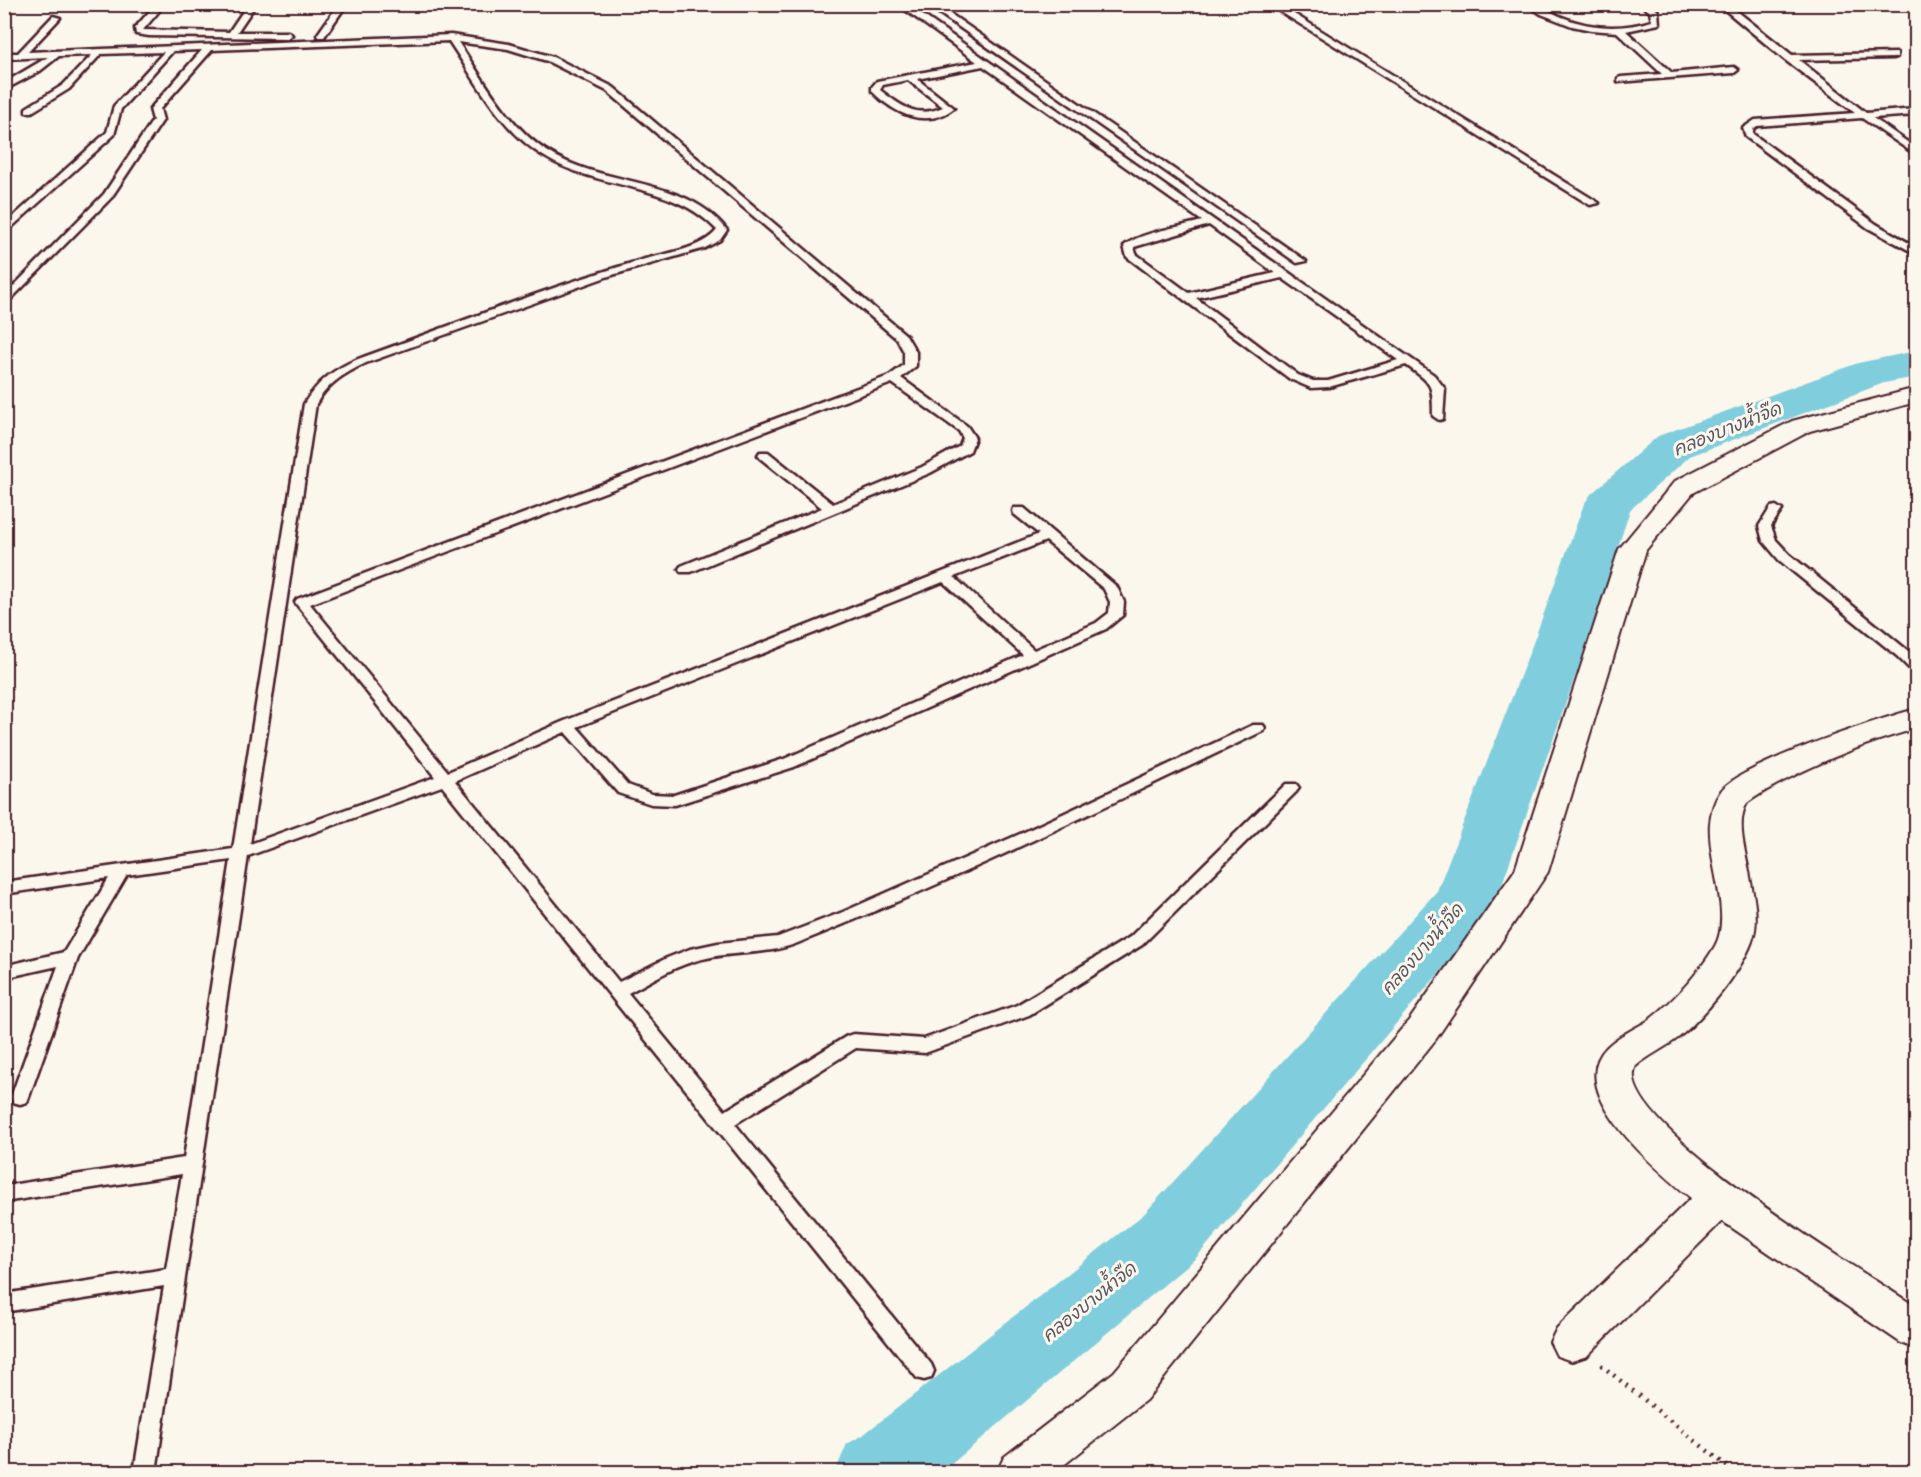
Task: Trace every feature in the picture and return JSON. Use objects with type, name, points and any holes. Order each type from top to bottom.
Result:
[{"type":"street","points":[[1020,1473],[1130,1386],[1423,1029],[1531,872],[1633,549],[1684,487],[1801,426],[1917,395]]},
{"type":"street","points":[[1917,719],[1898,723],[1826,751],[1753,784],[1733,797],[1725,814],[1725,833],[1739,903],[1734,946],[1698,998],[1663,1029],[1618,1060],[1614,1074],[1616,1087],[1629,1113],[1673,1158],[1719,1197],[1917,1330]]},
{"type":"street","points":[[1572,1342],[1719,1197]]},
{"type":"lane","points":[[161,4],[139,32],[149,34],[345,35]]},
{"type":"lane","points":[[231,35],[252,4]]},
{"type":"lane","points":[[321,35],[343,4]]},
{"type":"lane","points":[[902,4],[1430,377],[1439,389],[1438,416]]},
{"type":"lane","points":[[930,4],[1301,261]]},
{"type":"lane","points":[[1272,4],[1594,203]]},
{"type":"lane","points":[[1530,4],[1572,24],[1598,30],[1621,31],[1640,28],[1656,22],[1653,11],[1644,4]]},
{"type":"lane","points":[[1722,4],[1863,115],[1917,152]]},
{"type":"lane","points":[[21,55],[56,18]]},
{"type":"lane","points":[[1621,31],[1670,76]]},
{"type":"lane","points":[[4,56],[451,38],[509,47],[550,59],[610,89],[902,337],[910,352],[910,366],[892,378],[302,602],[278,603]]},
{"type":"lane","points":[[145,1473],[310,404],[320,387],[337,372],[362,361],[560,290],[701,246],[716,238],[722,230],[708,216],[679,199],[598,177],[548,156],[535,148],[506,117],[451,38]]},
{"type":"lane","points":[[4,303],[108,196],[158,120],[155,109],[209,48]]},
{"type":"lane","points":[[4,231],[111,134],[117,108],[170,50]]},
{"type":"lane","points":[[29,110],[66,87],[99,52]]},
{"type":"lane","points":[[4,87],[37,69],[57,54]]},
{"type":"lane","points":[[1788,58],[1894,55]]},
{"type":"lane","points":[[909,77],[949,108],[942,112],[916,117],[906,114],[876,91],[880,82],[984,63]]},
{"type":"lane","points":[[1621,80],[1734,70]]},
{"type":"lane","points":[[1917,112],[1755,123],[1748,128],[1749,135],[1872,226],[1917,251]]},
{"type":"lane","points":[[1210,222],[1142,240],[1129,246],[1131,255],[1294,377],[1311,385],[1329,384],[1407,361]]},
{"type":"lane","points":[[1187,297],[1284,274]]},
{"type":"lane","points":[[686,569],[926,470],[966,448],[969,438],[963,429],[892,378]]},
{"type":"lane","points":[[764,456],[830,508]]},
{"type":"lane","points":[[1776,510],[1765,526],[1770,541],[1784,557],[1917,667]]},
{"type":"lane","points":[[567,725],[623,789],[651,799],[675,800],[789,763],[1101,626],[1116,615],[1118,602],[1110,587],[1019,511]]},
{"type":"lane","points":[[4,888],[241,853],[445,779],[567,725],[1049,535]]},
{"type":"lane","points":[[945,576],[1032,656]]},
{"type":"lane","points":[[302,602],[924,1371]]},
{"type":"lane","points":[[617,991],[688,956],[710,951],[763,947],[807,933],[920,886],[1258,728]]},
{"type":"lane","points":[[724,1121],[853,1041],[925,1046],[1023,1010],[1136,941],[1291,788]]},
{"type":"lane","points":[[20,1097],[70,957],[121,872]]},
{"type":"lane","points":[[4,972],[70,957]]},
{"type":"lane","points":[[4,1194],[193,1164]]},
{"type":"lane","points":[[4,1303],[175,1276]]},
{"type":"path","points":[[1572,1342],[1734,1473]]},
{"type":"waterway","name":"คลองบางน้ำจืด","points":[[876,1472],[892,1462],[1170,1236],[1465,901],[1560,643],[1608,504],[1674,446],[1873,372],[1916,364]]}]
